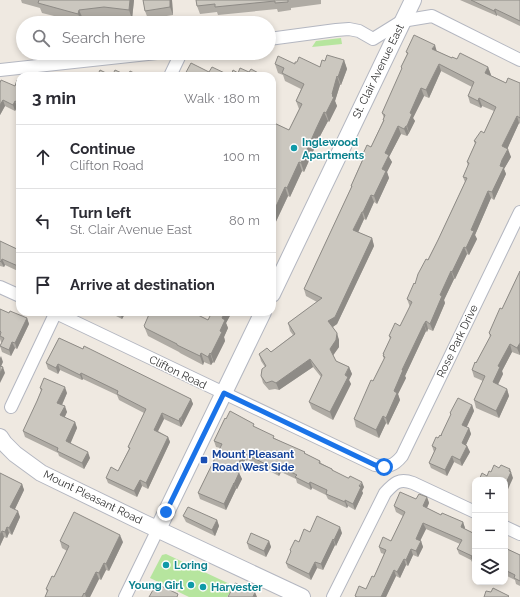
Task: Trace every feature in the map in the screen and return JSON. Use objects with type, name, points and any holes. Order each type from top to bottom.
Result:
[{"type":"main road","name":"St. Clair Avenue East","points":[[276,286],[413,0]]},
{"type":"main road","points":[[158,529],[261,316]]},
{"type":"main road","name":"Mount Pleasant Road","points":[[1,442],[41,472],[302,597]]},
{"type":"street","points":[[276,38],[349,29],[359,31],[373,39],[402,21],[432,16],[520,60]]},
{"type":"street","points":[[0,70],[92,60]]},
{"type":"street","points":[[172,72],[178,60]]},
{"type":"street","name":"Rose Park Drive","points":[[390,466],[402,456],[520,212]]},
{"type":"street","points":[[0,287],[16,294]]},
{"type":"street","points":[[11,407],[54,316]]},
{"type":"street","name":"Clifton Road","points":[[64,316],[375,465],[384,467],[390,466]]},
{"type":"street","points":[[333,597],[385,493],[398,481],[413,483],[472,511]]},
{"type":"street","points":[[508,528],[520,534]]},
{"type":"street","points":[[126,597],[158,529]]},
{"type":"green space","points":[[341,38],[342,44],[312,47],[316,41]]},
{"type":"green space","points":[[166,554],[234,586],[227,597],[189,597],[150,578],[162,555]]},
{"type":"building","points":[[39,0],[130,0],[129,10],[104,7],[79,10],[78,14],[38,3]]},
{"type":"building","points":[[143,0],[170,0],[170,7],[145,11]]},
{"type":"building","points":[[196,0],[288,0],[288,2],[275,3],[275,1],[215,7],[215,4],[197,6]]},
{"type":"building","points":[[471,0],[520,0],[520,21],[495,9],[494,11]]},
{"type":"building","points":[[414,35],[435,45],[432,49],[452,58],[457,59],[460,53],[488,67],[485,73],[506,83],[508,78],[520,83],[520,118],[517,116],[502,146],[508,149],[500,166],[504,167],[492,192],[488,191],[471,230],[474,231],[466,248],[464,247],[452,272],[451,271],[440,295],[442,296],[430,324],[426,321],[424,324],[402,370],[394,391],[397,393],[386,418],[383,416],[376,430],[354,419],[371,380],[373,381],[385,357],[383,354],[391,337],[389,336],[395,323],[400,326],[412,302],[407,299],[414,283],[415,284],[418,274],[426,259],[428,260],[467,178],[463,177],[469,163],[467,162],[476,142],[474,141],[481,131],[484,133],[496,107],[479,98],[478,101],[468,96],[474,82],[439,64],[426,90],[421,88],[410,113],[412,114],[407,126],[404,129],[398,126],[385,153],[389,155],[382,169],[386,171],[374,196],[371,195],[353,230],[372,238],[335,317],[328,321],[337,333],[336,340],[330,349],[336,361],[349,367],[345,375],[348,377],[330,412],[309,402],[322,375],[310,359],[276,383],[272,381],[266,383],[261,376],[262,369],[266,366],[259,354],[267,348],[271,352],[295,334],[288,323],[322,298],[304,289],[352,186],[364,157],[362,156],[367,145],[371,147],[384,120],[385,115],[382,113],[402,68],[401,67],[408,53],[406,52]]},
{"type":"building","points":[[327,55],[344,60],[338,77],[337,76],[332,94],[334,97],[326,113],[324,112],[301,163],[299,162],[287,188],[285,187],[276,206],[276,124],[289,130],[302,104],[296,101],[304,84],[282,73],[284,68],[275,64],[278,56],[295,64],[299,57],[320,67],[322,60],[325,61]]},
{"type":"building","points":[[191,63],[209,72],[186,72]]},
{"type":"building","points":[[212,67],[223,72],[209,72]]},
{"type":"building","points":[[240,68],[249,72],[238,72]]},
{"type":"building","points":[[251,69],[257,72],[249,72]]},
{"type":"building","points":[[1,80],[15,86],[16,83],[16,102],[13,105],[3,100],[0,105]]},
{"type":"building","points":[[0,241],[16,249],[16,265],[2,259],[1,262]]},
{"type":"building","points":[[520,271],[520,343],[517,348],[510,344],[498,366],[500,367],[493,382],[507,389],[496,411],[474,400],[485,376],[472,370],[491,335],[489,333],[500,308],[502,309]]},
{"type":"building","points":[[0,309],[9,313],[10,311],[16,313],[16,316],[27,318],[15,343],[12,342],[9,350],[0,346],[4,338],[0,336]]},
{"type":"building","points":[[148,316],[200,316],[208,320],[210,316],[223,316],[222,318],[225,320],[220,331],[222,332],[208,357],[201,353],[200,356],[177,345],[145,328],[144,326]]},
{"type":"building","points":[[59,338],[83,349],[84,346],[191,399],[179,421],[162,413],[154,430],[168,437],[146,483],[140,480],[134,491],[106,478],[111,467],[118,471],[130,448],[128,447],[146,409],[117,394],[118,391],[81,373],[80,375],[58,364],[56,368],[46,363]]},
{"type":"building","points":[[0,366],[3,367],[0,373]]},
{"type":"building","points":[[44,378],[65,387],[57,403],[65,406],[60,415],[75,422],[66,441],[88,452],[82,463],[57,451],[58,448],[23,431],[42,389],[40,388]]},
{"type":"building","points":[[458,398],[472,405],[462,425],[469,428],[462,443],[467,446],[460,460],[452,456],[445,470],[429,463],[436,448],[432,446],[436,437],[438,438],[440,435],[441,436]]},
{"type":"building","points":[[230,411],[254,424],[253,426],[274,436],[273,438],[305,452],[304,453],[320,461],[319,463],[332,470],[348,478],[350,476],[362,482],[359,486],[361,487],[353,504],[326,494],[327,490],[310,482],[309,484],[295,477],[297,475],[279,466],[277,470],[246,454],[243,454],[235,471],[239,473],[224,504],[198,493],[222,444],[214,441]]},
{"type":"building","points":[[494,465],[499,468],[501,465],[510,469],[509,471],[511,472],[508,478],[508,477],[480,477],[482,473],[487,476],[489,471],[491,472]]},
{"type":"building","points":[[0,473],[22,484],[10,507],[18,511],[9,528],[7,527],[5,532],[2,531],[0,535]]},
{"type":"building","points":[[400,492],[416,499],[419,494],[427,497],[423,506],[441,515],[442,513],[463,522],[461,527],[472,532],[472,556],[457,549],[462,540],[423,523],[416,539],[421,541],[416,551],[411,549],[406,560],[404,559],[397,572],[394,570],[381,597],[357,597],[355,596],[359,586],[366,589],[372,576],[374,577],[386,550],[379,547],[383,537],[391,541],[405,512],[394,506]]},
{"type":"building","points":[[188,507],[217,520],[212,530],[183,516]]},
{"type":"building","points":[[74,512],[120,535],[106,564],[104,563],[99,573],[96,572],[82,597],[45,597],[48,590],[46,589],[52,576],[54,577],[69,546],[60,541]]},
{"type":"building","points":[[317,516],[340,527],[321,564],[315,562],[309,574],[286,563],[295,540],[299,542],[304,529],[310,532]]},
{"type":"building","points":[[251,533],[269,541],[264,551],[247,543]]},
{"type":"building","points":[[508,549],[520,555],[520,581],[514,578],[515,575],[508,572]]},
{"type":"building","points":[[235,583],[255,592],[253,597],[228,597]]},
{"type":"building","points":[[157,584],[178,594],[177,597],[149,597]]},
{"type":"building","points":[[493,588],[509,596],[484,597],[486,591],[491,592]]},
{"type":"place","name":"Inglewood Apartments","points":[[294,148]]},
{"type":"place","name":"Mount Pleasant Road West Side","points":[[204,460]]},
{"type":"place","name":"Loring","points":[[166,565]]},
{"type":"place","name":"Young Girl","points":[[191,585]]},
{"type":"place","name":"Harvester","points":[[203,587]]},
{"type":"route","points":[[166,512],[224,393],[375,465],[384,467]]}]
